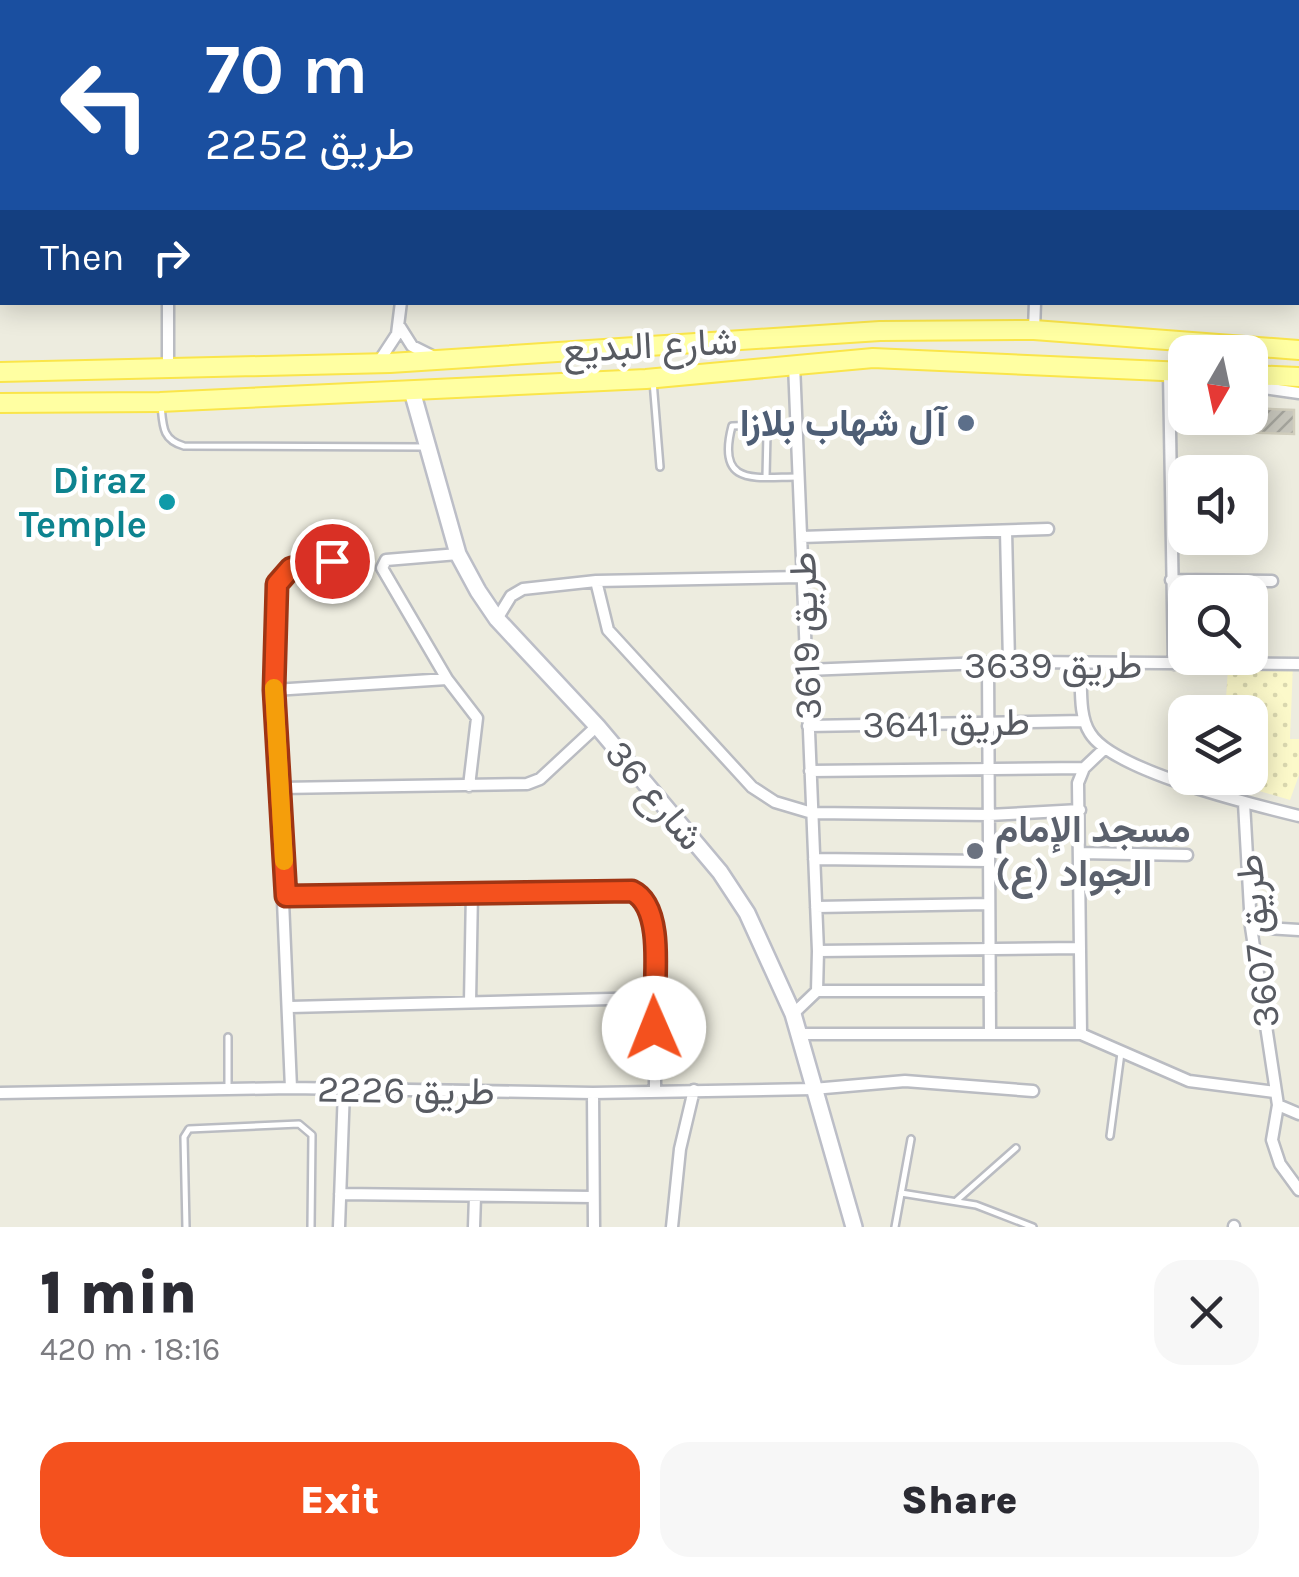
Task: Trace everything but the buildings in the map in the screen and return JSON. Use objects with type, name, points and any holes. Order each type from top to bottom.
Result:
[{"type":"main road","name":"شارع البديع","points":[[0,372],[378,363],[880,331],[1034,330],[1299,350]]},
{"type":"main road","name":"شارع البديع","points":[[0,403],[160,402],[653,378],[873,358],[1168,372]]},
{"type":"main road","points":[[1268,376],[1299,378]]},
{"type":"street","points":[[168,305],[168,367]]},
{"type":"street","points":[[378,363],[390,350],[399,326],[400,305]]},
{"type":"street","points":[[1034,330],[1036,305]]},
{"type":"street","points":[[399,326],[412,346],[442,358]]},
{"type":"street","name":"طريق 3619","points":[[794,364],[817,991]]},
{"type":"street","points":[[1268,389],[1299,393]]},
{"type":"street","name":"شارع 36","points":[[412,390],[458,554],[497,620],[597,726],[720,872],[748,913],[794,1014],[854,1227]]},
{"type":"street","points":[[1172,575],[1178,435]]},
{"type":"street","points":[[1006,530],[1009,662]]},
{"type":"street","points":[[801,537],[1048,530]]},
{"type":"street","points":[[458,554],[386,560],[384,576],[447,679],[477,718],[469,786]]},
{"type":"street","points":[[291,1088],[286,896],[274,690],[277,584],[291,568],[353,560]]},
{"type":"street","points":[[497,620],[512,596],[522,589],[596,581],[802,576]]},
{"type":"street","points":[[596,581],[608,630],[752,787],[775,802],[812,813],[989,815],[1080,810]]},
{"type":"street","points":[[1268,581],[1272,581]]},
{"type":"street","name":"طريق 3639","points":[[806,670],[1009,662],[1168,664]]},
{"type":"street","points":[[988,664],[990,1032]]},
{"type":"street","points":[[1080,664],[1084,721],[1104,749],[1244,803],[1299,816]]},
{"type":"street","name":"طريق 3639","points":[[1268,664],[1299,664]]},
{"type":"street","points":[[274,690],[447,679]]},
{"type":"street","name":"طريق 3641","points":[[808,726],[1084,721]]},
{"type":"street","points":[[280,788],[514,786],[540,780],[597,726]]},
{"type":"street","points":[[1081,1034],[1078,783],[1084,768],[1104,749]]},
{"type":"street","points":[[810,771],[1084,768]]},
{"type":"street","name":"طريق 3607","points":[[1244,803],[1251,927],[1278,1105],[1272,1140],[1275,1154],[1299,1190]]},
{"type":"street","points":[[1080,853],[1187,855]]},
{"type":"street","points":[[814,859],[989,861]]},
{"type":"street","points":[[286,896],[619,889],[638,894],[648,902],[655,920],[655,1090]]},
{"type":"street","points":[[470,1002],[472,891]]},
{"type":"street","points":[[816,907],[989,904]]},
{"type":"street","points":[[1251,927],[1299,930]]},
{"type":"street","points":[[818,951],[1080,948]]},
{"type":"street","points":[[794,1014],[817,991],[990,991]]},
{"type":"street","points":[[290,1007],[652,998]]},
{"type":"street","points":[[799,1034],[1081,1034],[1189,1082],[1274,1092]]},
{"type":"street","name":"طريق 2226","points":[[0,1093],[291,1088],[593,1093],[813,1088],[905,1080],[1033,1091]]},
{"type":"street","points":[[339,1227],[344,1089]]},
{"type":"street","points":[[672,1227],[680,1149],[694,1090]]},
{"type":"street","points":[[593,1093],[594,1227]]},
{"type":"street","points":[[1278,1105],[1299,1114]]},
{"type":"street","points":[[340,1194],[593,1197]]},
{"type":"street","points":[[474,1227],[475,1196]]},
{"type":"lane","points":[[653,378],[660,467]]},
{"type":"lane","points":[[160,402],[164,433],[172,442],[184,446],[427,448]]},
{"type":"lane","points":[[766,477],[768,433],[759,425],[732,426],[731,468],[740,476],[766,477],[798,476]]},
{"type":"lane","points":[[228,1037],[228,1090]]},
{"type":"lane","points":[[1110,1136],[1121,1053]]},
{"type":"lane","points":[[186,1227],[184,1137],[189,1129],[295,1124],[304,1125],[312,1135],[311,1227]]},
{"type":"lane","points":[[896,1227],[911,1138]]},
{"type":"lane","points":[[956,1201],[1016,1148]]},
{"type":"lane","points":[[902,1193],[996,1210],[1034,1227]]},
{"type":"sand","points":[[1293,664],[1290,739],[1299,739],[1299,775],[1290,800],[1268,794],[1268,695],[1226,695],[1228,675],[1268,675],[1268,666]]},
{"type":"slow traffic","points":[[274,688],[284,861]]},
{"type":"place","name":"آل شهاب بلازا","points":[[966,423]]},
{"type":"place","name":"Diraz Temple","points":[[167,502]]},
{"type":"place","name":"مسجد الإمام الجواد (ع)","points":[[975,851]]},
{"type":"route","points":[[332,561],[291,568],[277,584],[274,690],[286,896],[632,891],[648,902],[655,920],[654,1028]]}]
